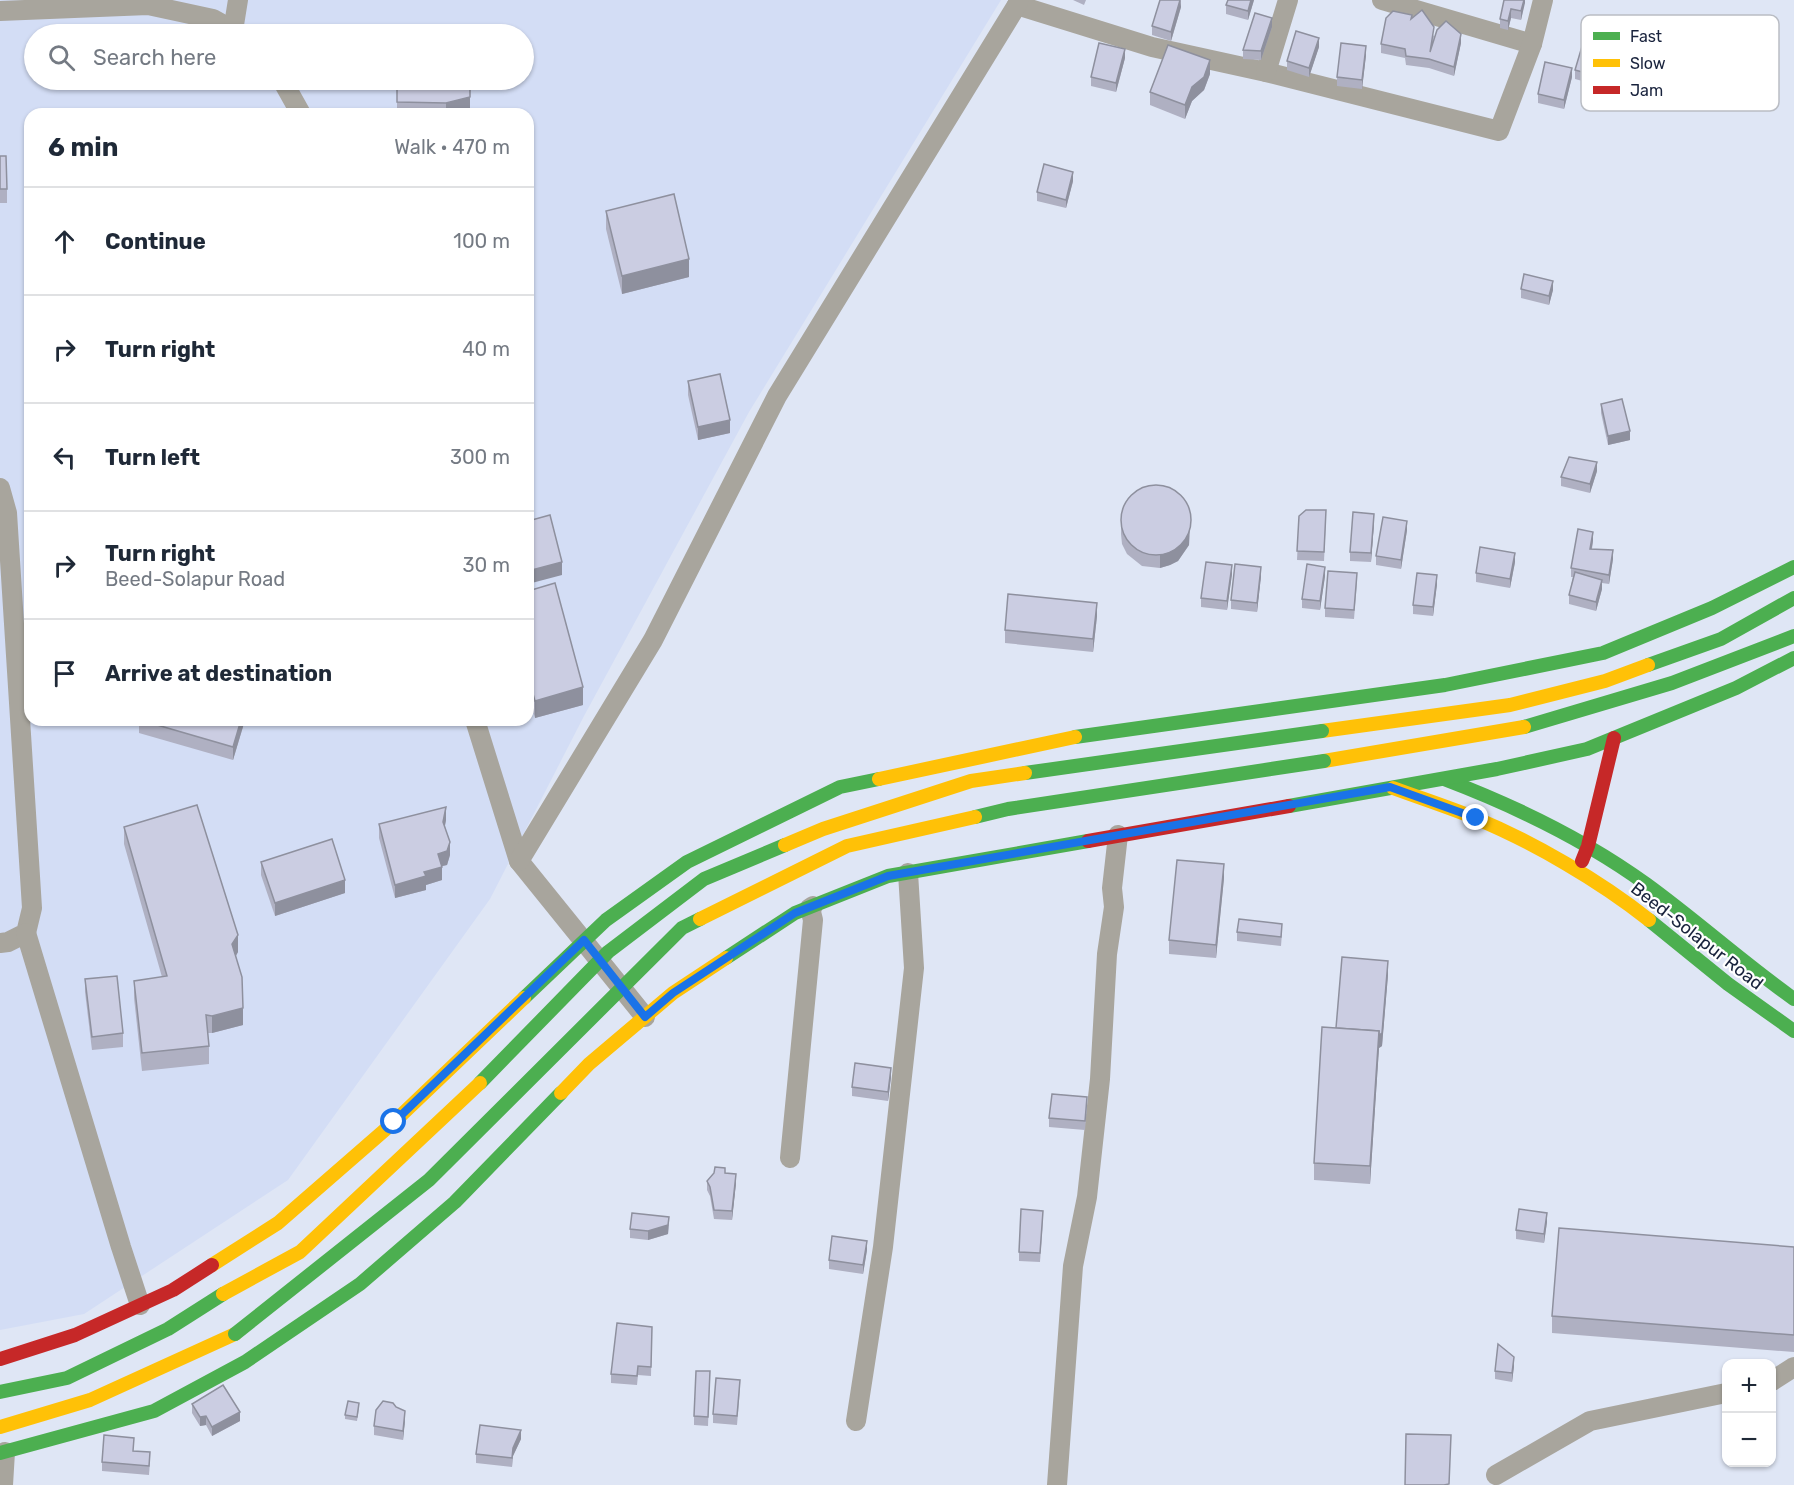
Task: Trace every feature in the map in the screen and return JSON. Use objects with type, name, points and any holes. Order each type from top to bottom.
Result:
[{"type":"main road","points":[[0,1359],[75,1335],[173,1290],[278,1223],[394,1122],[606,920],[687,862],[840,787],[1077,737],[1445,685],[1603,653],[1712,608],[1794,567]]},
{"type":"main road","points":[[0,1392],[66,1378],[168,1329],[223,1294],[300,1252],[485,1078],[608,952],[704,879],[823,829],[971,781],[1510,705],[1605,681],[1721,639],[1794,598]]},
{"type":"main road","points":[[0,1427],[90,1400],[235,1334],[429,1180],[682,928],[847,846],[1008,809],[1324,761],[1523,727],[1672,683],[1794,636]]},
{"type":"main road","points":[[3,1452],[154,1411],[254,1356],[360,1284],[454,1202],[589,1064],[673,993],[795,913],[888,876],[1497,769],[1587,749],[1736,688],[1794,658]]},
{"type":"main road","points":[[1578,871],[1588,846],[1614,738]]},
{"type":"main road","name":"Beed-Solapur Road","points":[[1443,778],[1486,794],[1529,814],[1588,846],[1645,883],[1744,963],[1794,999]]},
{"type":"main road","name":"Beed-Solapur Road","points":[[1390,787],[1476,818],[1518,837],[1578,871],[1630,905],[1728,984],[1794,1031]]},
{"type":"street","points":[[237,24],[238,0]]},
{"type":"street","points":[[1266,72],[1288,0]]},
{"type":"street","points":[[1382,0],[1532,44]]},
{"type":"street","points":[[519,861],[653,640],[777,396],[1018,2],[1152,47],[1266,72],[1498,131],[1532,44],[1543,0]]},
{"type":"street","points":[[0,11],[148,5],[213,20],[220,24]]},
{"type":"street","points":[[288,90],[298,108]]},
{"type":"street","points":[[0,488],[7,513],[32,908],[26,933],[121,1247],[141,1305]]},
{"type":"street","points":[[477,726],[519,861],[645,1017]]},
{"type":"street","points":[[1057,1485],[1073,1266],[1087,1197],[1100,1079],[1107,954],[1114,907],[1112,888],[1118,836]]},
{"type":"street","points":[[856,1420],[883,1247],[914,968],[908,873]]},
{"type":"street","points":[[789,1158],[813,920],[810,908],[813,906]]},
{"type":"street","points":[[0,943],[8,942],[26,933]]},
{"type":"street","points":[[1776,1378],[1794,1367]]},
{"type":"street","points":[[1496,1475],[1590,1421],[1722,1394]]},
{"type":"street","points":[[3,1452],[3,1485]]},
{"type":"shaded area","points":[[0,0],[1001,0],[749,412],[584,716],[490,899],[288,1180],[84,1314],[0,1330]]},
{"type":"building","points":[[1160,0],[1180,0],[1171,32],[1152,26]]},
{"type":"building","points":[[1228,0],[1251,0],[1248,11],[1226,5]]},
{"type":"building","points":[[1504,0],[1524,0],[1521,11],[1511,9],[1508,21],[1500,19]]},
{"type":"building","points":[[1422,10],[1434,27],[1430,52],[1437,30],[1446,21],[1461,34],[1454,67],[1429,59],[1406,56],[1405,49],[1381,44],[1386,18],[1393,11],[1412,15],[1411,19]]},
{"type":"building","points":[[1255,13],[1272,18],[1261,51],[1243,50]]},
{"type":"building","points":[[1296,31],[1319,38],[1309,68],[1287,61]]},
{"type":"building","points":[[1099,43],[1125,49],[1116,83],[1091,77]]},
{"type":"building","points":[[1341,43],[1366,46],[1362,80],[1337,77]]},
{"type":"building","points":[[1168,45],[1210,60],[1204,77],[1192,87],[1185,105],[1150,92]]},
{"type":"building","points":[[1581,50],[1581,72],[1575,70]]},
{"type":"building","points":[[1545,62],[1572,68],[1564,100],[1538,94]]},
{"type":"building","points":[[397,90],[470,90],[470,97],[446,103],[397,102]]},
{"type":"building","points":[[0,156],[6,156],[7,189],[0,189]]},
{"type":"building","points":[[1044,164],[1073,172],[1066,200],[1037,192]]},
{"type":"building","points":[[674,194],[689,259],[622,276],[606,211]]},
{"type":"building","points":[[1524,274],[1553,281],[1549,296],[1521,289]]},
{"type":"building","points":[[720,374],[730,420],[698,427],[688,381]]},
{"type":"building","points":[[1622,399],[1630,431],[1608,436],[1601,404]]},
{"type":"building","points":[[1569,457],[1597,462],[1590,484],[1561,477]]},
{"type":"building","points":[[1156,485],[1175,491],[1185,501],[1191,520],[1185,539],[1175,549],[1156,555],[1137,549],[1127,539],[1121,520],[1127,501],[1137,491]]},
{"type":"building","points":[[1306,510],[1326,510],[1324,552],[1297,551],[1299,516]]},
{"type":"building","points":[[1353,512],[1374,514],[1371,553],[1350,552]]},
{"type":"building","points":[[550,515],[562,562],[534,569],[534,519]]},
{"type":"building","points":[[1383,517],[1407,521],[1401,560],[1376,556]]},
{"type":"building","points":[[1578,529],[1593,532],[1590,549],[1613,550],[1609,575],[1571,568]]},
{"type":"building","points":[[1480,547],[1515,553],[1510,579],[1476,573]]},
{"type":"building","points":[[1206,562],[1232,565],[1227,601],[1201,598]]},
{"type":"building","points":[[1235,564],[1261,567],[1257,603],[1231,600]]},
{"type":"building","points":[[1307,564],[1325,567],[1320,601],[1302,599]]},
{"type":"building","points":[[1328,571],[1357,573],[1354,610],[1325,608]]},
{"type":"building","points":[[1575,572],[1602,580],[1596,602],[1569,595]]},
{"type":"building","points":[[1417,573],[1437,575],[1433,607],[1413,605]]},
{"type":"building","points":[[555,583],[583,687],[535,701],[534,697],[534,589]]},
{"type":"building","points":[[1008,594],[1097,603],[1093,639],[1005,630]]},
{"type":"building","points":[[161,726],[239,726],[233,747]]},
{"type":"building","points":[[197,805],[238,935],[232,944],[242,977],[243,1008],[212,1016],[206,1015],[209,1046],[142,1053],[134,981],[167,976],[124,827]]},
{"type":"building","points":[[446,807],[443,822],[450,842],[447,851],[438,854],[442,867],[424,872],[426,876],[395,885],[379,824]]},
{"type":"building","points":[[332,839],[345,880],[275,903],[261,862]]},
{"type":"building","points":[[1177,860],[1224,864],[1216,945],[1169,940]]},
{"type":"building","points":[[1239,919],[1282,924],[1281,937],[1237,932]]},
{"type":"building","points":[[1342,957],[1388,961],[1382,1033],[1379,1035],[1379,1031],[1336,1028]]},
{"type":"building","points":[[117,976],[123,1033],[92,1037],[85,979]]},
{"type":"building","points":[[1322,1027],[1379,1031],[1370,1166],[1314,1163]]},
{"type":"building","points":[[855,1063],[891,1068],[888,1092],[852,1087]]},
{"type":"building","points":[[1052,1094],[1087,1097],[1085,1121],[1049,1118]]},
{"type":"building","points":[[715,1167],[725,1168],[725,1173],[736,1174],[732,1211],[714,1210],[707,1181],[714,1173]]},
{"type":"building","points":[[1021,1209],[1043,1211],[1040,1253],[1019,1252]]},
{"type":"building","points":[[1519,1209],[1547,1213],[1544,1234],[1516,1230]]},
{"type":"building","points":[[632,1213],[669,1217],[668,1225],[648,1231],[630,1229]]},
{"type":"building","points":[[1559,1228],[1794,1247],[1794,1335],[1552,1316]]},
{"type":"building","points":[[832,1236],[867,1241],[863,1265],[829,1260]]},
{"type":"building","points":[[617,1323],[652,1327],[651,1367],[638,1366],[637,1376],[611,1374]]},
{"type":"building","points":[[1498,1344],[1514,1357],[1512,1373],[1495,1371]]},
{"type":"building","points":[[696,1371],[710,1371],[708,1417],[694,1416]]},
{"type":"building","points":[[716,1378],[740,1380],[737,1416],[713,1414]]},
{"type":"building","points":[[223,1385],[240,1412],[212,1427],[206,1416],[200,1417],[192,1404]]},
{"type":"building","points":[[348,1401],[359,1403],[357,1417],[345,1415]]},
{"type":"building","points":[[383,1401],[393,1403],[405,1411],[403,1431],[374,1426],[376,1410]]},
{"type":"building","points":[[480,1425],[521,1430],[513,1448],[512,1458],[476,1454]]},
{"type":"building","points":[[1406,1434],[1451,1435],[1449,1484],[1405,1485]]},
{"type":"building","points":[[104,1435],[134,1438],[133,1451],[150,1452],[149,1466],[102,1462]]},
{"type":"traffic: fast","points":[[1075,737],[1445,685],[1603,653],[1712,608],[1794,567]]},
{"type":"traffic: fast","points":[[1648,665],[1721,639],[1794,598]]},
{"type":"traffic: fast","points":[[1524,727],[1672,683],[1794,636]]},
{"type":"traffic: fast","points":[[1289,806],[1497,769],[1587,749],[1736,688],[1794,658]]},
{"type":"traffic: fast","points":[[1025,773],[1322,731]]},
{"type":"traffic: fast","points":[[975,817],[1008,809],[1324,761]]},
{"type":"traffic: fast","points":[[524,998],[606,920],[687,862],[840,787],[879,779]]},
{"type":"traffic: fast","points":[[1444,779],[1523,812],[1598,852],[1665,898],[1794,999]]},
{"type":"traffic: fast","points":[[726,958],[795,913],[888,876],[1088,841]]},
{"type":"traffic: fast","points":[[480,1083],[608,952],[704,879],[785,845]]},
{"type":"traffic: fast","points":[[235,1334],[429,1180],[682,928],[700,919]]},
{"type":"traffic: fast","points":[[1649,920],[1728,984],[1794,1031]]},
{"type":"traffic: fast","points":[[0,1453],[154,1411],[245,1362],[360,1284],[455,1202],[561,1093]]},
{"type":"traffic: fast","points":[[0,1392],[67,1378],[168,1329],[223,1294]]},
{"type":"traffic: slow","points":[[1322,731],[1510,705],[1605,681],[1648,665]]},
{"type":"traffic: slow","points":[[1324,761],[1524,727]]},
{"type":"traffic: slow","points":[[879,779],[1075,737]]},
{"type":"traffic: slow","points":[[785,845],[823,829],[971,781],[1025,773]]},
{"type":"traffic: slow","points":[[1393,788],[1475,818],[1520,839],[1588,877],[1649,920]]},
{"type":"traffic: slow","points":[[700,919],[847,846],[975,817]]},
{"type":"traffic: slow","points":[[561,1093],[589,1064],[673,993],[726,958]]},
{"type":"traffic: slow","points":[[212,1265],[278,1223],[394,1122],[524,998]]},
{"type":"traffic: slow","points":[[223,1294],[300,1252],[480,1083]]},
{"type":"traffic: slow","points":[[0,1427],[90,1400],[235,1334]]},
{"type":"traffic: jam","points":[[1582,861],[1588,846],[1614,738]]},
{"type":"traffic: jam","points":[[1088,841],[1289,806]]},
{"type":"traffic: jam","points":[[0,1359],[75,1335],[173,1290],[212,1265]]},
{"type":"route","points":[[394,1122],[584,940],[645,1017],[673,993],[795,913],[888,876],[1390,787],[1476,818]]}]
